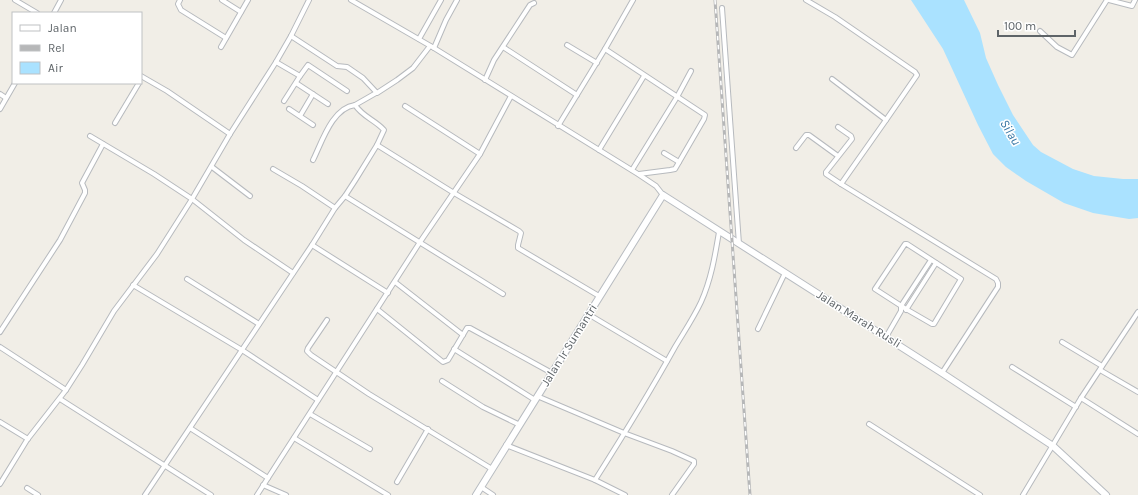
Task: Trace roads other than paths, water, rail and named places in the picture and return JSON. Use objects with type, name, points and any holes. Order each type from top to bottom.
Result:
[{"type":"main road","name":"Jalan Marah Rusli","points":[[663,195],[942,373],[1053,446],[1106,495]]},
{"type":"main road","name":"Jalan Ir Sumantri","points":[[476,495],[663,195]]},
{"type":"street","points":[[15,0],[23,2],[36,12]]},
{"type":"street","points":[[55,12],[61,0]]},
{"type":"street","points":[[180,0],[178,4],[181,10],[226,38]]},
{"type":"street","points":[[222,0],[241,12]]},
{"type":"street","points":[[221,46],[248,0]]},
{"type":"street","points":[[0,484],[28,439],[60,399],[82,366],[114,311],[156,254],[192,199],[230,134],[276,62],[291,36],[308,0]]},
{"type":"street","points":[[351,0],[419,39],[558,126],[632,170],[656,186],[663,195]]},
{"type":"street","points":[[419,39],[441,0]]},
{"type":"street","points":[[313,160],[327,129],[336,116],[346,108],[378,93],[413,68],[432,47],[457,0]]},
{"type":"street","points":[[558,126],[597,63],[633,0]]},
{"type":"street","points":[[806,0],[835,17],[916,73],[917,76],[841,184]]},
{"type":"street","points":[[1040,32],[1057,47],[1072,55],[1108,0],[1132,6],[1135,0]]},
{"type":"street","points":[[485,80],[494,60],[530,5],[534,3]]},
{"type":"street","points":[[722,8],[739,244]]},
{"type":"street","points":[[291,36],[337,66],[347,67],[363,78],[376,93]]},
{"type":"street","points":[[567,45],[597,63]]},
{"type":"street","points":[[503,47],[577,95]]},
{"type":"street","points":[[605,49],[644,76],[677,96],[703,114],[705,118],[675,169],[638,174]]},
{"type":"street","points":[[276,62],[300,76]]},
{"type":"street","points":[[284,101],[308,65],[347,91]]},
{"type":"street","points":[[632,170],[691,71]]},
{"type":"street","points":[[599,150],[644,76]]},
{"type":"street","points":[[142,78],[167,91],[230,134]]},
{"type":"street","points":[[832,79],[886,120]]},
{"type":"street","points":[[296,83],[328,104]]},
{"type":"street","points":[[0,109],[14,84]]},
{"type":"street","points":[[115,123],[138,84]]},
{"type":"street","points":[[0,94],[6,98]]},
{"type":"street","points":[[300,116],[313,94]]},
{"type":"street","points":[[256,495],[310,414],[420,242],[480,154],[511,96]]},
{"type":"street","points":[[145,495],[312,245],[335,208],[345,196],[377,145],[384,130],[366,117],[355,105]]},
{"type":"street","points":[[405,106],[480,154]]},
{"type":"street","points":[[289,109],[313,125]]},
{"type":"street","points":[[838,127],[851,136],[852,139],[827,170],[826,174],[997,281],[998,287],[942,373]]},
{"type":"street","points":[[796,148],[806,134],[838,156]]},
{"type":"street","points":[[90,136],[154,174],[192,199],[244,240],[293,273]]},
{"type":"street","points":[[0,332],[60,240],[85,193],[82,184],[103,144]]},
{"type":"street","points":[[377,145],[454,193],[521,232],[518,248],[600,296]]},
{"type":"street","points":[[664,154],[679,162]]},
{"type":"street","points":[[212,167],[250,196]]},
{"type":"street","points":[[273,169],[335,208]]},
{"type":"street","points":[[345,196],[503,294]]},
{"type":"street","points":[[595,480],[701,302],[714,262],[719,232]]},
{"type":"street","points":[[904,244],[907,244],[936,263],[961,279],[935,324],[932,324],[906,309],[875,289],[904,244]]},
{"type":"street","points":[[312,245],[388,292]]},
{"type":"street","points":[[902,311],[901,306],[931,260]]},
{"type":"street","points":[[886,337],[902,311],[906,309],[936,263]]},
{"type":"street","points":[[758,329],[785,273]]},
{"type":"street","points":[[187,279],[258,324]]},
{"type":"street","points":[[395,282],[463,335]]},
{"type":"street","points":[[133,285],[242,350],[318,400]]},
{"type":"street","points":[[377,309],[443,362],[448,360],[467,328],[470,328],[552,373]]},
{"type":"street","points":[[1023,495],[1081,398],[1138,312]]},
{"type":"street","points":[[588,314],[667,361]]},
{"type":"street","points":[[327,320],[308,348],[311,355],[369,394],[492,469]]},
{"type":"street","points":[[1062,342],[1138,392]]},
{"type":"street","points":[[0,347],[66,390]]},
{"type":"street","points":[[454,349],[536,398],[694,461],[694,464],[672,495]]},
{"type":"street","points":[[1012,367],[1076,407]]},
{"type":"street","points":[[442,381],[483,407],[520,425]]},
{"type":"street","points":[[1081,398],[1138,434]]},
{"type":"street","points":[[60,399],[211,495]]},
{"type":"street","points":[[310,414],[370,449]]},
{"type":"street","points":[[0,422],[28,439]]},
{"type":"street","points":[[868,424],[980,495]]},
{"type":"street","points":[[190,428],[268,478]]},
{"type":"street","points":[[397,482],[428,429]]},
{"type":"street","points":[[294,438],[388,495]]},
{"type":"street","points":[[506,445],[595,480],[625,495]]},
{"type":"street","points":[[263,485],[286,495]]},
{"type":"street","points":[[481,487],[494,495]]},
{"type":"street","points":[[27,488],[38,495]]},
{"type":"water","name":"Silau","points":[[911,0],[964,0],[980,33],[986,58],[998,85],[1013,115],[1033,145],[1041,152],[1073,169],[1094,176],[1138,179],[1138,218],[1129,219],[1093,213],[1064,203],[1026,181],[1006,167],[993,154],[943,49]]},
{"type":"railway","points":[[715,0],[750,495]]}]
